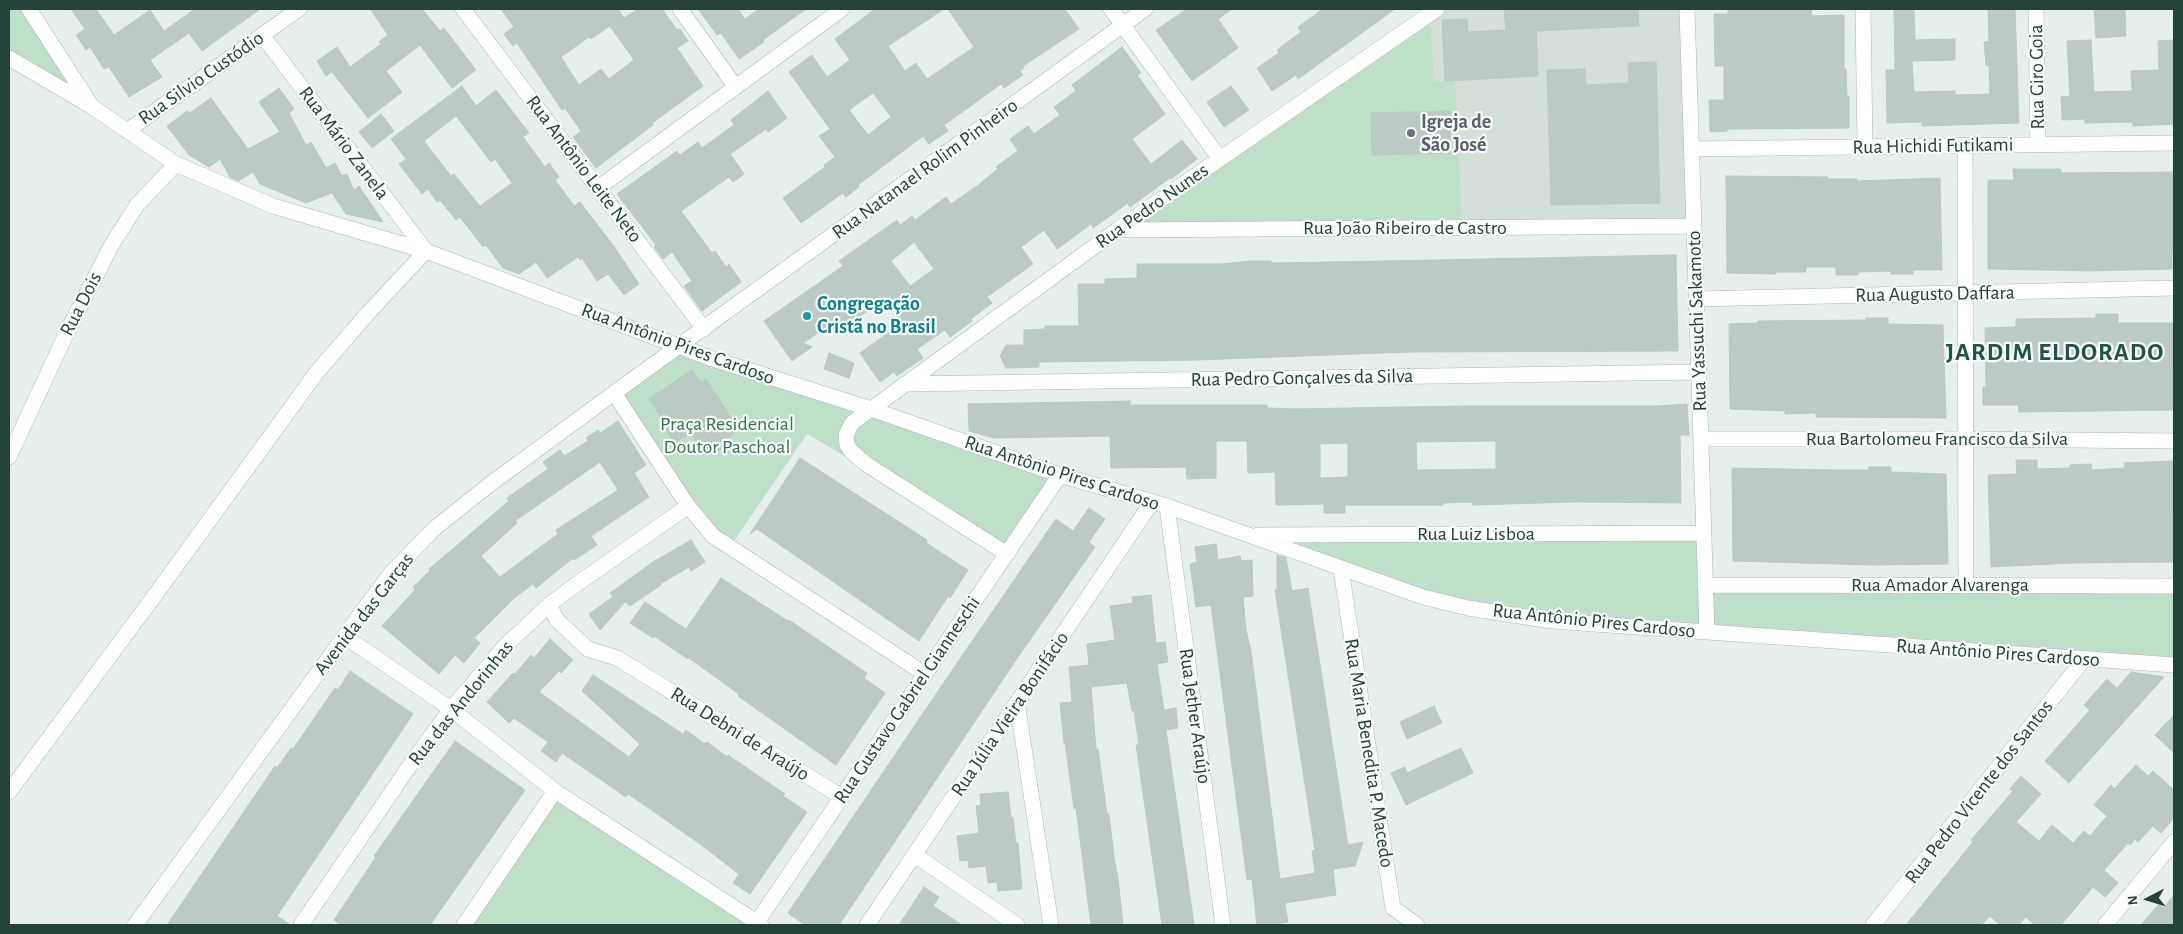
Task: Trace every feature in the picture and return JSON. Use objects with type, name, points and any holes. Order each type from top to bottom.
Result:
[{"type":"street","points":[[29,9],[91,106]]},
{"type":"street","name":"Rua Silvio Custódio","points":[[127,131],[299,9]]},
{"type":"street","name":"Rua Antônio Leite Neto","points":[[463,9],[704,329]]},
{"type":"street","points":[[680,9],[735,86]]},
{"type":"street","points":[[598,188],[842,9]]},
{"type":"street","points":[[1111,9],[1220,159]]},
{"type":"street","name":"Rua Natanael Rolim Pinheiro","points":[[680,346],[1145,9]]},
{"type":"street","name":"Rua Pedro Nunes","points":[[1007,554],[866,464],[850,451],[846,440],[848,429],[852,423],[1117,230],[1437,9]]},
{"type":"street","name":"Rua Yassuchi Sakamoto","points":[[1687,9],[1707,632]]},
{"type":"street","points":[[1863,9],[1865,146]]},
{"type":"street","name":"Rua Giro Goia","points":[[2036,9],[2038,144]]},
{"type":"street","name":"Rua Mário Zanela","points":[[262,35],[426,251]]},
{"type":"street","name":"Rua Antônio Pires Cardoso","points":[[9,58],[91,106],[176,164],[273,206],[426,251],[680,346],[871,409],[1060,476],[1159,504],[1423,597],[1506,615],[1552,621],[2174,665]]},
{"type":"street","name":"Rua Hichidi Futikami","points":[[1691,149],[2174,143]]},
{"type":"street","points":[[1965,145],[1966,586]]},
{"type":"street","name":"Rua Dois","points":[[9,457],[68,330],[111,246],[137,205],[176,164]]},
{"type":"street","name":"Rua João Ribeiro de Castro","points":[[1117,230],[1694,226]]},
{"type":"street","points":[[9,792],[158,592],[316,372],[368,312],[426,251]]},
{"type":"street","name":"Rua Augusto Daffara","points":[[1696,299],[2174,288]]},
{"type":"street","name":"Avenida das Garças","points":[[135,925],[392,572],[435,528],[489,485],[680,346]]},
{"type":"street","name":"Rua Pedro Gonçalves da Silva","points":[[905,384],[1699,372]]},
{"type":"street","points":[[614,393],[688,506],[713,536],[926,674]]},
{"type":"street","name":"Rua Bartolomeu Francisco da Silva","points":[[1701,439],[1967,438],[2174,441]]},
{"type":"street","name":"Rua Gustavo Gabriel Gianneschi","points":[[758,924],[1060,476]]},
{"type":"street","name":"Rua Júlia Vieira Bonifácio","points":[[867,925],[1018,702],[1159,504]]},
{"type":"street","name":"Rua Jether Araújo","points":[[1159,504],[1223,925]]},
{"type":"street","name":"Rua das Andorinhas","points":[[301,925],[349,852],[451,710],[500,652],[548,605],[688,506]]},
{"type":"street","name":"Rua Luiz Lisboa","points":[[1248,535],[1704,533]]},
{"type":"street","name":"Rua Maria Benedita P. Macedo","points":[[1341,569],[1393,908],[1417,925]]},
{"type":"street","name":"Rua Amador Alvarenga","points":[[1705,584],[2174,586]]},
{"type":"street","name":"Rua Debni de Araújo","points":[[548,605],[558,620],[588,649],[617,658],[638,670],[842,797]]},
{"type":"street","points":[[344,636],[451,710],[555,791],[758,924]]},
{"type":"street","name":"Rua Pedro Vicente dos Santos","points":[[1874,925],[2084,659]]},
{"type":"street","points":[[1018,702],[1051,925]]},
{"type":"street","points":[[464,925],[555,791]]},
{"type":"street","points":[[2105,925],[2174,842]]},
{"type":"street","points":[[914,856],[1017,925]]},
{"type":"shaded area","points":[[1437,9],[1687,9],[1694,226],[1463,227],[1434,82],[1431,21]]},
{"type":"green space","points":[[9,9],[25,9],[83,98],[9,53]]},
{"type":"green space","points":[[1431,21],[1434,82],[1455,81],[1462,222],[1132,226]]},
{"type":"green space","name":"Praça Residencial Doutor Paschoal","points":[[682,351],[1054,477],[1006,550],[807,434],[732,544],[717,532],[698,509],[620,394]]},
{"type":"green space","points":[[1704,533],[1705,584],[2174,586],[2174,664],[1468,608],[1265,535]]},
{"type":"green space","points":[[555,791],[755,925],[464,925]]},
{"type":"building","points":[[71,9],[96,9],[114,35],[150,10],[164,31],[195,9],[260,9],[202,51],[189,33],[150,60],[162,77],[129,97],[109,67],[104,69],[90,47],[86,50],[76,35],[85,29]]},
{"type":"building","points":[[370,9],[422,9],[440,31],[444,28],[476,70],[452,88],[420,45],[386,71],[402,92],[368,118],[332,72],[326,76],[317,61],[337,47],[350,67],[381,44],[379,42],[388,35]]},
{"type":"building","points":[[501,9],[618,9],[624,18],[638,9],[662,9],[677,30],[680,29],[688,41],[677,48],[703,86],[652,123],[653,125],[596,168],[573,137],[581,131],[565,108],[562,110],[517,43],[513,46],[504,34],[514,27]],"holes":[[[610,26],[634,60],[609,79],[601,69],[579,85],[561,57],[589,37],[591,39]]]},
{"type":"building","points":[[698,9],[738,9],[745,19],[759,9],[806,9],[739,59],[721,33],[717,35]]},
{"type":"building","points":[[875,9],[944,9],[888,46],[905,71],[916,63],[927,79],[974,47],[948,9],[1065,9],[1079,29],[1023,66],[1024,68],[1020,71],[1023,75],[1004,88],[1001,84],[944,125],[948,131],[929,144],[923,136],[858,185],[859,187],[846,197],[843,193],[801,223],[783,198],[825,167],[824,165],[835,157],[819,136],[830,129],[789,72],[812,55],[827,77],[850,60],[835,39]],"holes":[[[873,93],[891,117],[868,135],[849,110]]]},
{"type":"building","points":[[1187,9],[1232,9],[1218,19],[1238,48],[1192,81],[1156,30]]},
{"type":"building","points":[[1323,9],[1395,9],[1298,79],[1296,75],[1272,91],[1257,68],[1279,53],[1277,50],[1301,32],[1298,27]]},
{"type":"building","points":[[1504,9],[1638,9],[1639,26],[1536,31],[1538,76],[1445,81],[1442,20],[1467,19],[1468,32],[1506,30]]},
{"type":"building","points":[[1728,9],[1811,9],[1812,16],[1844,15],[1844,69],[1846,69],[1847,96],[1849,96],[1849,128],[1727,129],[1727,131],[1710,132],[1709,100],[1724,100],[1724,66],[1715,66],[1714,14],[1728,14]]},
{"type":"building","points":[[1988,9],[2015,9],[2019,123],[1922,126],[1922,122],[1887,123],[1886,70],[1895,70],[1894,10],[1914,10],[1915,40],[1955,39],[1955,60],[1912,61],[1914,92],[1955,91],[1955,95],[1990,94],[1989,65],[1986,65],[1984,42],[1989,41]]},
{"type":"building","points":[[2094,9],[2125,9],[2126,36],[2096,38]]},
{"type":"building","points":[[2091,40],[2094,92],[2132,91],[2131,71],[2159,70],[2158,41],[2174,40],[2174,124],[2133,126],[2133,122],[2085,123],[2085,119],[2062,120],[2061,97],[2070,96],[2067,41]]},
{"type":"building","points":[[1122,47],[1141,73],[1137,75],[1165,114],[1132,139],[1151,164],[1182,140],[1197,159],[1130,207],[1128,203],[1093,228],[1091,224],[1057,249],[1044,230],[1021,247],[1033,264],[987,297],[992,303],[971,319],[972,321],[950,337],[945,330],[917,349],[923,358],[897,376],[894,372],[880,382],[860,353],[902,323],[885,298],[836,334],[840,324],[837,320],[803,343],[812,347],[792,361],[764,321],[843,266],[839,261],[897,220],[900,225],[912,216],[915,220],[946,197],[951,204],[977,186],[998,169],[996,167],[1018,151],[1010,139],[1028,126],[1034,134],[1060,115],[1054,107],[1076,91],[1072,85]],"holes":[[[914,242],[934,269],[910,286],[891,261]]]},
{"type":"building","points":[[1656,62],[1660,203],[1551,205],[1547,70],[1585,69],[1586,85],[1629,83],[1628,63]]},
{"type":"building","points":[[462,86],[476,106],[496,90],[529,133],[523,137],[545,167],[549,163],[559,177],[555,180],[574,206],[580,202],[613,245],[639,284],[624,295],[608,274],[597,281],[582,258],[580,260],[578,257],[547,278],[536,262],[519,274],[503,268],[486,245],[483,247],[460,217],[456,220],[440,200],[437,202],[428,189],[422,194],[399,164],[406,159],[391,139]],"holes":[[[456,116],[491,162],[495,159],[512,183],[480,206],[454,174],[451,176],[424,141]]]},
{"type":"building","points":[[1231,86],[1249,110],[1224,127],[1207,102]]},
{"type":"building","points":[[279,88],[294,109],[289,113],[306,145],[311,142],[326,168],[335,163],[342,176],[347,174],[354,190],[359,186],[383,222],[346,214],[332,193],[306,203],[260,184],[253,172],[238,181],[230,177],[220,159],[209,167],[189,155],[167,126],[187,111],[190,113],[211,98],[248,149],[280,132],[259,102]]},
{"type":"building","points":[[768,91],[787,118],[768,132],[766,129],[730,154],[744,174],[733,182],[729,177],[681,211],[712,253],[715,251],[726,267],[729,264],[741,282],[702,311],[684,286],[692,281],[672,252],[663,259],[654,247],[656,245],[617,194],[677,151],[680,155],[698,142],[702,148],[734,125],[731,120]]},
{"type":"building","name":"Igreja de São José","points":[[1449,111],[1451,153],[1372,155],[1371,113]]},
{"type":"building","points":[[381,114],[394,131],[372,148],[359,132]]},
{"type":"building","points":[[2013,169],[2061,169],[2061,173],[2174,172],[2174,253],[2172,253],[2172,269],[2092,271],[1988,269],[1988,180],[2014,180]]},
{"type":"building","points":[[1726,176],[1828,177],[1828,179],[1857,179],[1857,181],[1940,178],[1942,270],[1913,270],[1913,274],[1891,274],[1891,271],[1858,272],[1858,275],[1836,275],[1836,267],[1806,267],[1806,272],[1776,272],[1776,274],[1727,273]]},
{"type":"building","points":[[1676,255],[1678,351],[1410,352],[1197,360],[1039,362],[1039,367],[1006,368],[1000,356],[1006,345],[1024,345],[1024,330],[1045,329],[1045,326],[1079,326],[1078,284],[1105,284],[1105,279],[1137,278],[1137,264]]},
{"type":"building","points":[[2096,314],[2118,314],[2118,323],[2173,323],[2174,410],[2019,412],[2018,405],[1983,405],[1983,387],[1986,387],[1985,328],[2016,327],[2016,319],[2096,318]]},
{"type":"building","points":[[1866,318],[1888,318],[1888,324],[1943,325],[1946,418],[1816,417],[1816,413],[1785,414],[1785,411],[1730,409],[1729,324],[1758,323],[1758,321],[1866,320]]},
{"type":"building","points":[[829,353],[854,363],[849,378],[824,369]]},
{"type":"building","points":[[692,370],[701,383],[706,379],[739,430],[728,438],[732,442],[713,454],[710,450],[704,454],[690,433],[675,443],[665,429],[668,427],[649,399]]},
{"type":"building","points":[[1130,401],[1130,405],[1267,405],[1267,408],[1295,409],[1461,406],[1658,406],[1687,404],[1689,435],[1680,435],[1681,503],[1575,502],[1472,505],[1472,502],[1443,503],[1443,505],[1345,505],[1345,513],[1324,513],[1324,504],[1276,505],[1275,472],[1248,473],[1247,441],[1216,441],[1216,478],[1187,479],[1186,467],[1111,468],[1110,436],[994,438],[969,431],[968,404]],"holes":[[[1496,441],[1496,469],[1417,470],[1416,442]],[[1348,443],[1348,477],[1320,478],[1320,444]]]},
{"type":"building","points":[[618,421],[646,465],[634,473],[649,497],[591,536],[597,545],[574,560],[573,558],[536,588],[533,584],[513,599],[474,638],[480,643],[464,663],[455,655],[439,674],[382,626],[415,590],[413,587],[430,571],[429,569],[509,501],[507,498],[548,469],[543,462],[560,450],[564,456],[588,441],[586,438],[598,430],[600,433]],"holes":[[[600,462],[618,490],[556,530],[558,534],[500,577],[481,556],[517,523],[515,521]]]},
{"type":"building","points":[[800,458],[927,540],[926,543],[968,570],[950,598],[948,596],[919,641],[757,529],[750,534]]},
{"type":"building","points":[[2016,460],[2037,460],[2037,469],[2070,468],[2070,465],[2091,464],[2092,470],[2125,468],[2124,463],[2173,461],[2174,562],[2073,563],[1991,567],[1988,475],[2017,474]]},
{"type":"building","points":[[1869,467],[1891,467],[1891,472],[1946,474],[1948,564],[1871,565],[1733,561],[1732,468],[1869,470]]},
{"type":"building","points":[[1089,508],[1105,519],[1089,542],[1095,547],[1018,657],[839,925],[805,925],[788,913],[1056,519],[1073,531]]},
{"type":"building","points":[[691,540],[705,562],[691,571],[689,567],[660,584],[630,606],[625,602],[600,630],[589,614],[613,597],[610,593],[653,562]]},
{"type":"building","points":[[1216,544],[1218,560],[1240,556],[1241,561],[1252,560],[1253,596],[1243,597],[1280,879],[1315,873],[1312,851],[1315,850],[1275,590],[1277,590],[1277,555],[1286,558],[1292,591],[1308,588],[1348,845],[1363,842],[1355,866],[1333,869],[1336,895],[1285,903],[1288,922],[1281,923],[1281,925],[1257,925],[1252,879],[1247,880],[1211,605],[1196,607],[1190,564],[1197,562],[1195,547]]},
{"type":"building","points":[[721,578],[789,620],[867,673],[864,678],[885,693],[836,765],[738,696],[739,694],[689,658],[630,623],[645,602],[686,629]]},
{"type":"building","points":[[1151,595],[1156,643],[1165,642],[1168,662],[1157,664],[1164,710],[1176,708],[1178,728],[1166,730],[1194,924],[1162,925],[1136,745],[1139,745],[1134,711],[1132,711],[1127,683],[1091,687],[1096,749],[1098,749],[1107,814],[1109,814],[1123,925],[1091,925],[1076,808],[1074,809],[1064,743],[1060,703],[1072,702],[1069,667],[1089,665],[1087,644],[1115,640],[1110,606],[1133,603],[1132,597]]},
{"type":"building","points":[[550,639],[573,660],[561,673],[559,671],[539,692],[629,757],[640,744],[582,691],[593,675],[683,734],[686,730],[705,744],[707,742],[727,757],[728,755],[785,794],[783,796],[807,812],[750,894],[733,883],[739,874],[700,844],[628,794],[626,797],[562,753],[556,762],[541,751],[548,742],[514,718],[509,723],[487,702],[531,655],[534,658]]},
{"type":"building","points":[[350,671],[413,714],[277,916],[291,925],[167,925],[275,766],[277,768],[291,748],[293,749],[335,688],[338,690]]},
{"type":"building","points":[[2131,672],[2164,677],[2069,783],[2045,761],[2090,710],[2084,705],[2107,679],[2117,688]]},
{"type":"building","points":[[1434,706],[1442,723],[1407,739],[1400,722]]},
{"type":"building","points":[[2174,715],[2174,753],[2155,735]]},
{"type":"building","points":[[455,741],[525,790],[430,925],[341,925],[334,920],[376,857],[374,856]]},
{"type":"building","points":[[1461,748],[1473,773],[1406,805],[1391,773],[1405,767],[1407,773]]},
{"type":"building","points":[[2136,765],[2148,776],[2153,771],[2174,790],[2174,818],[2161,833],[2153,826],[2138,842],[2135,839],[2130,845],[2128,843],[2104,870],[2118,883],[2105,897],[2093,887],[2061,925],[2035,925],[2026,917],[2019,925],[2000,925],[1990,916],[1981,925],[1906,925],[1973,842],[1971,840],[2013,791],[2010,789],[2021,776],[2041,794],[2016,822],[2039,841],[2052,825],[2073,843],[2084,831],[2090,836],[2107,816],[2094,805],[2111,785],[2114,789]]},
{"type":"building","points":[[1008,792],[1016,844],[1018,843],[1022,889],[998,891],[997,882],[988,883],[986,866],[969,868],[968,860],[960,861],[957,836],[979,833],[976,806],[981,805],[980,794]]},
{"type":"building","points":[[924,887],[939,897],[933,906],[962,925],[899,925]]},
{"type":"building","points":[[2174,895],[2174,925],[2141,925],[2159,904],[2163,908]]},
{"type":"place","name":"Igreja de São José","points":[[1411,133]]},
{"type":"place","name":"Congregação Cristã no Brasil","points":[[807,316]]},
{"type":"district","name":"JARDIM ELDORADO","points":[[2055,352]]}]
